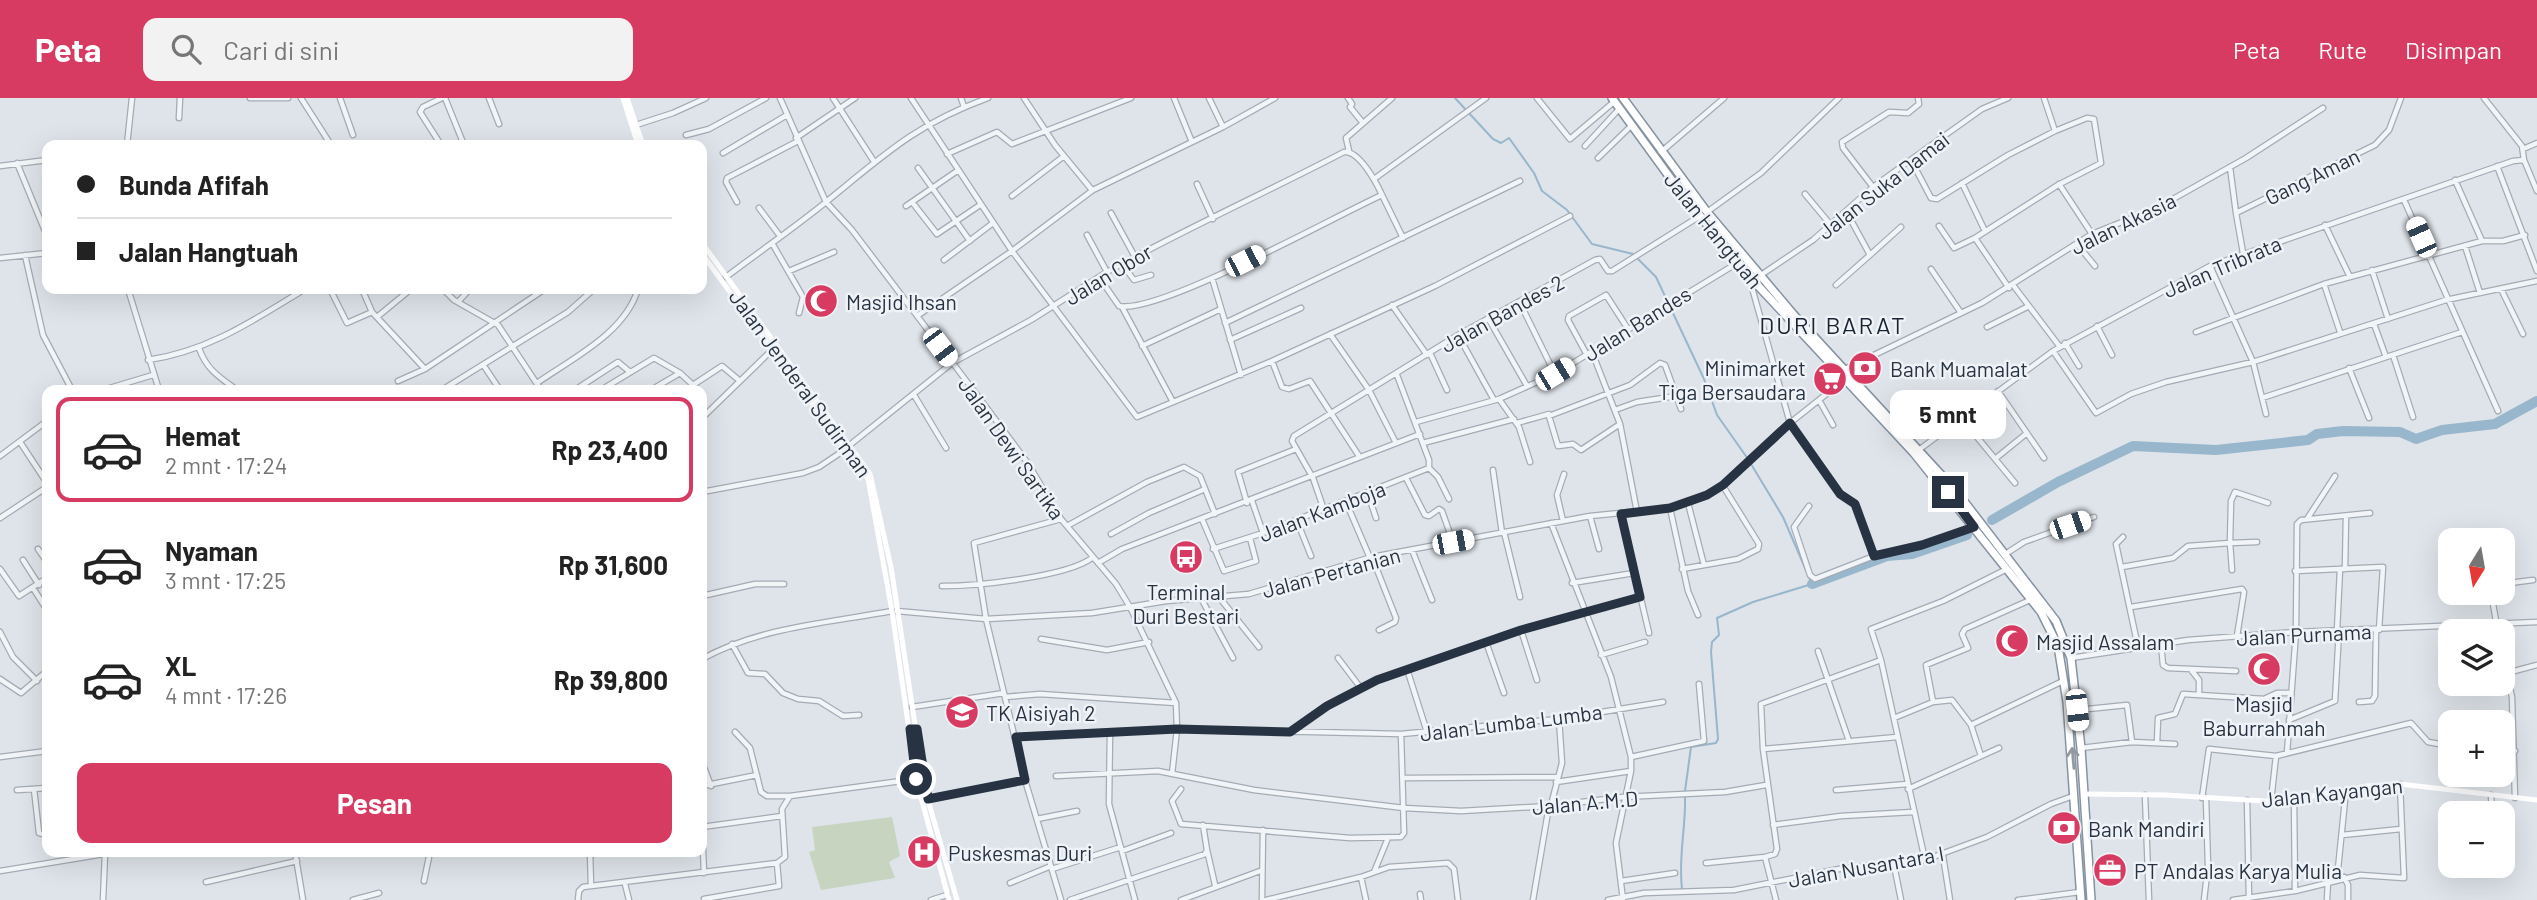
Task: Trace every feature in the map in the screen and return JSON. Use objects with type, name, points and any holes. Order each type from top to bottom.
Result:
[{"type":"highway","name":"Jalan Hangtuah","points":[[1617,101],[1632,124],[1720,233],[1920,449],[2007,553],[2031,599],[2053,633],[2064,681],[2076,795],[2081,896]]},
{"type":"highway","name":"Jalan Hangtuah","points":[[1617,101],[1660,152],[1704,214]]},
{"type":"highway","name":"Jalan Hangtuah","points":[[1720,233],[1749,276],[1913,452],[2008,569],[2056,621],[2071,658],[2085,794],[2091,900]]},
{"type":"highway","points":[[2080,864],[2089,865]]},
{"type":"street","points":[[128,140],[132,98]]},
{"type":"street","points":[[179,118],[180,98]]},
{"type":"street","points":[[250,98],[288,98]]},
{"type":"street","points":[[301,98],[328,140]]},
{"type":"street","points":[[340,98],[353,135]]},
{"type":"street","points":[[438,140],[420,112],[423,107],[443,98],[462,140]]},
{"type":"street","points":[[489,98],[499,124]]},
{"type":"street","points":[[625,98],[639,140]]},
{"type":"street","points":[[625,98],[638,140]]},
{"type":"street","points":[[636,125],[673,114],[706,98]]},
{"type":"street","points":[[686,135],[709,130],[766,98]]},
{"type":"street","name":"Jalan Dewi Sartika","points":[[780,98],[826,202],[852,230],[1027,462],[1061,519],[1116,584],[1149,642],[1176,704]]},
{"type":"street","points":[[833,98],[873,160]]},
{"type":"street","points":[[737,202],[726,182],[727,178],[797,140],[855,98]]},
{"type":"street","points":[[911,98],[1012,251],[1134,415],[1140,417],[1241,375],[1392,305],[1570,216]]},
{"type":"street","points":[[961,98],[964,107]]},
{"type":"street","points":[[726,277],[826,202],[873,160],[926,124],[988,98]]},
{"type":"street","points":[[1024,98],[1046,132],[1093,190]]},
{"type":"street","points":[[947,154],[997,132],[1012,144],[1131,98]]},
{"type":"street","points":[[1174,98],[1192,142]]},
{"type":"street","points":[[1209,98],[1223,127]]},
{"type":"street","points":[[917,316],[1012,251],[1093,190],[1223,127],[1275,98]]},
{"type":"street","points":[[1348,98],[1352,104],[1350,107],[1363,123]]},
{"type":"street","points":[[1392,98],[1346,138],[1349,151],[1374,179],[1404,238]]},
{"type":"street","points":[[1374,179],[1486,98]]},
{"type":"street","points":[[1536,98],[1570,139],[1617,101]]},
{"type":"street","points":[[1709,98],[1715,106]]},
{"type":"street","points":[[1660,152],[1724,98]]},
{"type":"street","name":"Jalan Bandes 2","points":[[1296,449],[1292,439],[1298,434],[1458,335],[1598,258],[1609,272],[1704,214],[1760,173],[1839,98]]},
{"type":"street","points":[[1873,187],[1843,148],[1842,142],[1888,112],[1908,113],[1919,104],[1918,98]]},
{"type":"street","name":"Jalan Suka Damai","points":[[1760,276],[1830,224],[1873,187],[1982,110],[2008,98]]},
{"type":"street","points":[[2044,98],[2055,131]]},
{"type":"street","name":"Gang Aman","points":[[2236,213],[2375,145],[2389,130],[2401,98]]},
{"type":"street","points":[[2484,98],[2524,149],[2524,160],[2537,191]]},
{"type":"street","points":[[1585,146],[1617,101]]},
{"type":"street","name":"Jalan Akasia","points":[[1845,369],[2011,286],[2092,234],[2157,208],[2230,167],[2323,108]]},
{"type":"street","points":[[723,153],[787,116]]},
{"type":"street","points":[[1911,160],[1933,199],[2055,131],[2087,118],[2094,119],[2101,159],[2098,167],[2059,184],[1984,229],[1975,238],[1954,248],[1939,226]]},
{"type":"street","points":[[1598,158],[1632,124]]},
{"type":"street","points":[[2524,149],[2537,143]]},
{"type":"street","name":"Jalan Obor","points":[[707,491],[803,473],[819,467],[849,447],[952,363],[1167,238],[1213,219],[1349,151]]},
{"type":"street","points":[[1012,196],[1064,156]]},
{"type":"street","points":[[0,166],[42,160]]},
{"type":"street","name":"Jalan Tribrata","points":[[1920,449],[2053,351],[2210,266],[2455,180],[2524,160]]},
{"type":"street","points":[[17,163],[42,224]]},
{"type":"street","points":[[2497,166],[2537,271]]},
{"type":"street","points":[[2230,167],[2243,253]]},
{"type":"street","points":[[918,168],[970,241]]},
{"type":"street","points":[[906,206],[957,171]]},
{"type":"street","points":[[2455,180],[2482,241]]},
{"type":"street","points":[[1225,323],[1520,181]]},
{"type":"street","points":[[1962,183],[1984,229]]},
{"type":"street","points":[[1197,184],[1213,219]]},
{"type":"street","points":[[2059,184],[2092,234]]},
{"type":"street","points":[[1805,194],[1830,224]]},
{"type":"street","points":[[1122,307],[1156,301],[1212,278],[1382,195]]},
{"type":"street","points":[[2404,200],[2446,300],[2498,411]]},
{"type":"street","points":[[912,202],[936,234],[981,205]]},
{"type":"street","points":[[759,208],[780,236]]},
{"type":"street","points":[[1846,211],[1870,255]]},
{"type":"street","points":[[1111,214],[1135,257]]},
{"type":"street","points":[[944,260],[993,223]]},
{"type":"street","points":[[2325,225],[2350,277]]},
{"type":"street","points":[[1836,285],[1901,228]]},
{"type":"street","points":[[1087,235],[1107,272]]},
{"type":"street","points":[[2196,332],[2324,284],[2428,253],[2525,235]]},
{"type":"street","points":[[1975,238],[2011,286],[2079,366]]},
{"type":"street","points":[[772,243],[803,297],[799,313]]},
{"type":"street","points":[[2077,244],[2095,266]]},
{"type":"street","points":[[2465,246],[2480,293]]},
{"type":"street","name":"Jalan Jenderal Sudirman","points":[[707,250],[849,447],[874,486],[912,707],[916,779],[948,897]]},
{"type":"street","points":[[789,271],[834,252]]},
{"type":"street","points":[[0,258],[42,253]]},
{"type":"street","points":[[25,255],[43,335],[69,385]]},
{"type":"street","name":"Jalan Jenderal Sudirman","points":[[707,261],[772,349],[791,368]]},
{"type":"street","name":"Jalan Bandes","points":[[1416,422],[1496,399],[1555,374],[1659,308],[1739,262]]},
{"type":"street","points":[[1122,264],[1134,280],[1151,275]]},
{"type":"street","points":[[2210,266],[2253,362],[2266,414]]},
{"type":"street","points":[[1931,269],[1961,313]]},
{"type":"street","points":[[2372,270],[2388,319]]},
{"type":"street","points":[[1749,276],[1790,423],[1840,494],[1855,504],[1874,556]]},
{"type":"street","points":[[1099,277],[1122,307],[1173,402]]},
{"type":"street","points":[[1212,278],[1241,375]]},
{"type":"street","points":[[2053,351],[2096,412],[2131,394],[2166,382],[2253,362],[2446,300],[2537,281]]},
{"type":"street","points":[[2324,284],[2340,332]]},
{"type":"street","points":[[2501,289],[2523,334]]},
{"type":"street","points":[[129,294],[157,385]]},
{"type":"street","points":[[149,360],[199,348],[249,325],[291,294]]},
{"type":"street","points":[[332,294],[347,323],[372,312]]},
{"type":"street","points":[[364,294],[372,312],[425,369]]},
{"type":"street","points":[[377,317],[405,294]]},
{"type":"street","points":[[449,294],[495,322],[537,383],[619,323],[630,309],[636,294]]},
{"type":"street","points":[[458,302],[465,294]]},
{"type":"street","points":[[398,381],[425,369],[537,294]]},
{"type":"street","points":[[451,385],[568,312],[588,294]]},
{"type":"street","points":[[1628,329],[1608,295],[1569,316],[1568,320],[1590,353],[1615,410],[1637,512]]},
{"type":"street","points":[[1520,303],[1555,374]]},
{"type":"street","points":[[1392,305],[1429,354],[1447,390]]},
{"type":"street","points":[[1987,327],[2029,306]]},
{"type":"street","points":[[1230,340],[1301,308]]},
{"type":"street","points":[[1142,346],[1222,309]]},
{"type":"street","points":[[1488,318],[1527,386]]},
{"type":"street","points":[[2374,324],[2386,357]]},
{"type":"street","points":[[2097,326],[2112,355]]},
{"type":"street","points":[[2262,398],[2462,332]]},
{"type":"street","points":[[1329,334],[1369,390],[1396,443]]},
{"type":"street","points":[[1458,335],[1496,399],[1515,421],[1530,462]]},
{"type":"street","points":[[199,348],[204,363],[230,385]]},
{"type":"street","points":[[707,413],[772,349]]},
{"type":"street","points":[[2393,355],[2413,417]]},
{"type":"street","points":[[609,385],[654,358],[680,373],[692,385]]},
{"type":"street","points":[[1272,361],[1282,387],[1289,389],[1310,381],[1359,457]]},
{"type":"street","points":[[583,385],[618,362],[630,372]]},
{"type":"street","points":[[1423,443],[1550,414],[1630,385],[1662,363],[1681,409]]},
{"type":"street","points":[[484,366],[497,385]]},
{"type":"street","points":[[694,385],[722,366],[740,381]]},
{"type":"street","points":[[2350,368],[2369,418]]},
{"type":"street","points":[[660,385],[680,373]]},
{"type":"street","points":[[1397,374],[1416,422],[1429,468],[1438,477],[1449,499]]},
{"type":"street","points":[[120,385],[153,375]]},
{"type":"street","name":"Jalan Pertanian","points":[[707,656],[732,643],[772,631],[895,611],[986,619],[1092,612],[1219,597],[1287,585],[1371,557],[1590,516],[1670,508],[1688,503],[1723,485],[1790,423],[1844,380]]},
{"type":"street","points":[[1998,391],[2026,428],[2026,433],[2044,458]]},
{"type":"street","points":[[914,395],[946,448]]},
{"type":"street","points":[[1615,410],[1637,402],[1676,396]]},
{"type":"street","points":[[1819,400],[1833,425]]},
{"type":"street","points":[[1550,414],[1558,446],[1573,444],[1579,450],[1590,447],[1620,424]]},
{"type":"street","points":[[1962,419],[2015,483]]},
{"type":"street","points":[[0,456],[42,425]]},
{"type":"street","points":[[1994,459],[2026,433]]},
{"type":"street","points":[[1098,563],[1122,549],[1313,478],[1420,434]]},
{"type":"street","points":[[20,442],[42,477]]},
{"type":"street","points":[[1263,533],[1238,472],[1296,449],[1313,478],[1324,510]]},
{"type":"street","points":[[1067,526],[1147,482],[1184,467],[1199,476],[1215,514]]},
{"type":"street","name":"Jalan Kamboja","points":[[1213,549],[1368,494],[1429,468]]},
{"type":"street","points":[[1493,470],[1503,532],[1520,597]]},
{"type":"street","points":[[1563,521],[1557,495],[1564,474]]},
{"type":"street","points":[[2307,520],[2335,476]]},
{"type":"street","points":[[1406,478],[1425,515],[1429,516],[1439,509],[1441,511],[1453,542]]},
{"type":"street","points":[[1682,569],[1738,559],[1759,547],[1723,485]]},
{"type":"street","points":[[0,518],[42,489]]},
{"type":"street","points":[[1111,534],[1150,513],[1205,489]]},
{"type":"street","points":[[2232,570],[2230,543],[2233,494],[2238,492],[2268,503]]},
{"type":"street","points":[[1368,494],[1376,518]]},
{"type":"street","points":[[1346,502],[1396,618],[1395,622],[1379,630]]},
{"type":"street","points":[[1688,503],[1704,565]]},
{"type":"street","points":[[1809,506],[1794,527],[1812,578],[1819,579],[1874,556],[1922,545],[1974,527]]},
{"type":"street","points":[[1670,508],[1682,569],[1698,615]]},
{"type":"street","points":[[2287,753],[2296,632],[2297,524],[2307,520],[2371,513]]},
{"type":"street","points":[[1621,514],[1649,633]]},
{"type":"street","points":[[1590,516],[1599,549]]},
{"type":"street","points":[[2290,720],[2335,701],[2346,516]]},
{"type":"street","points":[[2007,553],[2024,542],[2094,517]]},
{"type":"street","points":[[1061,519],[975,541],[986,619],[1025,780],[1061,900]]},
{"type":"street","points":[[1202,519],[1224,571],[1256,561],[1250,538]]},
{"type":"street","points":[[1297,520],[1311,556]]},
{"type":"street","points":[[1551,523],[1620,709],[1631,757],[1631,771],[1616,843],[1623,898]]},
{"type":"street","points":[[2123,537],[2116,543],[2138,647]]},
{"type":"street","points":[[2122,567],[2174,557],[2184,547],[2257,542]]},
{"type":"street","points":[[1201,546],[1213,549]]},
{"type":"street","points":[[38,549],[42,555]]},
{"type":"street","points":[[1205,556],[1213,549]]},
{"type":"street","points":[[1412,550],[1433,600]]},
{"type":"street","points":[[942,586],[1051,574],[1074,568],[1092,558]]},
{"type":"street","points":[[23,560],[42,599]]},
{"type":"street","points":[[0,569],[16,595],[42,582]]},
{"type":"street","points":[[1925,860],[1881,660],[1871,632],[1875,627],[1943,601],[2008,569]]},
{"type":"street","points":[[2295,571],[2384,569],[2377,630],[2375,696],[2372,701],[2359,702]]},
{"type":"street","points":[[1572,583],[1634,573]]},
{"type":"street","points":[[2515,582],[2533,580]]},
{"type":"street","points":[[707,595],[755,584],[784,584]]},
{"type":"street","points":[[2131,607],[2242,589],[2244,592],[2237,636]]},
{"type":"street","points":[[1219,597],[1259,647]]},
{"type":"street","points":[[1290,732],[1360,687],[1521,630],[1640,597]]},
{"type":"street","points":[[1201,598],[1233,658]]},
{"type":"street","points":[[1933,702],[1925,670],[1928,663],[1968,648],[1962,634],[1965,629],[2031,599]]},
{"type":"street","name":"Jalan Jenderal Sudirman","points":[[895,611],[913,729],[928,799],[957,900]]},
{"type":"street","name":"Jalan Purnama","points":[[2515,623],[2537,622]]},
{"type":"street","name":"Jalan Purnama","points":[[2071,658],[2138,647],[2237,636],[2438,626]]},
{"type":"street","points":[[1521,630],[1537,680]]},
{"type":"street","points":[[0,632],[13,657],[37,681]]},
{"type":"street","points":[[1041,639],[1107,650],[1149,642]]},
{"type":"street","points":[[1486,642],[1504,693]]},
{"type":"street","points":[[1601,654],[1645,642]]},
{"type":"street","points":[[732,643],[748,673],[765,674],[783,693],[798,699],[819,701],[843,716],[859,715]]},
{"type":"street","points":[[2161,644],[2166,667],[2192,671],[2236,671]]},
{"type":"street","points":[[1818,651],[1849,741]]},
{"type":"street","points":[[1338,658],[1360,687]]},
{"type":"street","points":[[1706,863],[1765,856],[1777,852],[1766,785],[1761,704],[1881,660]]},
{"type":"street","points":[[2515,671],[2537,665]]},
{"type":"street","points":[[1408,669],[1427,732]]},
{"type":"street","points":[[2192,671],[2199,680],[2199,695]]},
{"type":"street","points":[[0,679],[18,692],[42,676]]},
{"type":"street","points":[[1971,725],[2064,681]]},
{"type":"street","points":[[1631,757],[1704,741],[1699,684]]},
{"type":"street","points":[[2157,743],[2158,718],[2175,714],[2183,694],[2264,699],[2277,693],[2291,693]]},
{"type":"street","points":[[912,707],[1005,695],[1040,694],[1176,704],[1177,729],[1172,774]]},
{"type":"street","points":[[1894,718],[1933,702],[1952,699],[1971,725],[1981,756]]},
{"type":"street","name":"Jalan Lumba Lumba","points":[[1110,732],[1177,729],[1401,734],[1559,719],[1663,702]]},
{"type":"street","points":[[2077,710],[2127,705],[2133,742]]},
{"type":"street","points":[[1533,900],[1562,753],[1559,719]]},
{"type":"street","points":[[2204,900],[2207,866],[2204,798],[2209,748],[2276,756],[2411,723],[2428,742],[2438,744]]},
{"type":"street","points":[[735,732],[750,748],[764,795],[790,796],[916,779]]},
{"type":"street","points":[[1016,737],[1110,732],[1109,804],[1135,900]]},
{"type":"street","points":[[1181,789],[1172,801],[1179,823],[1388,838],[1404,835],[1405,778],[1401,734]]},
{"type":"street","points":[[1763,750],[1897,737]]},
{"type":"street","points":[[2081,748],[2133,742],[2175,744]]},
{"type":"street","points":[[1836,790],[1908,786],[1999,748]]},
{"type":"street","points":[[0,757],[42,752]]},
{"type":"street","points":[[2271,801],[2276,756]]},
{"type":"street","name":"Jalan A.M.D","points":[[1056,776],[1158,771],[1238,788],[1404,808],[1461,811],[1550,806],[1625,797],[1739,791],[1766,785]]},
{"type":"street","points":[[1405,778],[1557,779],[1631,771]]},
{"type":"street","points":[[707,775],[711,786]]},
{"type":"street","points":[[707,786],[757,775]]},
{"type":"street","points":[[928,799],[1025,780]]},
{"type":"street","points":[[2233,900],[2295,891],[2360,874],[2404,878],[2400,784]]},
{"type":"street","name":"Jalan Kayangan","points":[[2085,794],[2271,801],[2400,784],[2537,800]]},
{"type":"street","points":[[2515,787],[2515,799]]},
{"type":"street","points":[[17,789],[42,788]]},
{"type":"street","points":[[34,789],[39,834],[42,834]]},
{"type":"street","points":[[2337,879],[2346,790]]},
{"type":"street","name":"Jalan Nusantara I","points":[[1608,900],[1734,890],[1839,869],[1894,865],[1943,856],[2076,795]]},
{"type":"street","points":[[2145,795],[2149,900]]},
{"type":"street","points":[[2491,795],[2491,801]]},
{"type":"street","points":[[578,900],[580,889],[591,886],[625,884],[778,863],[785,857],[782,809],[790,796]]},
{"type":"street","points":[[2247,800],[2249,898]]},
{"type":"street","points":[[2294,800],[2295,891]]},
{"type":"street","points":[[1037,819],[1077,811]]},
{"type":"street","points":[[1773,825],[1841,816],[1913,812]]},
{"type":"street","points":[[707,826],[782,816]]},
{"type":"street","points":[[1203,825],[1216,886]]},
{"type":"street","points":[[2342,835],[2401,829]]},
{"type":"street","points":[[1263,830],[1260,872],[1264,900],[1361,877],[1389,867],[1448,863],[1454,869],[1458,900]]},
{"type":"street","points":[[1010,883],[1051,868],[1171,833]]},
{"type":"street","points":[[1373,873],[1388,838]]},
{"type":"street","points":[[1070,900],[1090,897],[1207,851]]},
{"type":"street","points":[[1765,856],[1776,900]]},
{"type":"street","points":[[1943,856],[1950,900]]},
{"type":"street","points":[[0,871],[86,857]]},
{"type":"street","points":[[103,900],[105,857]]},
{"type":"street","points":[[296,857],[303,900]]},
{"type":"street","points":[[424,881],[429,857]]},
{"type":"street","points":[[590,857],[591,886]]},
{"type":"street","points":[[703,857],[704,873]]},
{"type":"street","points":[[206,882],[297,860]]},
{"type":"street","points":[[704,899],[779,886],[778,863]]},
{"type":"street","points":[[1894,865],[1902,900]]},
{"type":"street","points":[[1181,900],[1260,872]]},
{"type":"street","points":[[1621,880],[1675,873]]},
{"type":"street","points":[[1361,877],[1366,900]]},
{"type":"street","points":[[2344,877],[2348,885],[2348,900]]},
{"type":"street","points":[[2327,900],[2328,881]]},
{"type":"street","points":[[625,884],[629,900]]},
{"type":"street","points":[[353,900],[379,893]]},
{"type":"street","points":[[2018,900],[2081,896]]},
{"type":"street","points":[[931,900],[948,897]]},
{"type":"green space","points":[[892,817],[900,856],[889,862],[895,878],[821,890],[809,852],[815,850],[812,827]]},
{"type":"waterway","points":[[1455,98],[1493,139],[1501,143],[1509,138],[1534,173],[1542,191],[1567,210],[1592,244],[1633,254],[1656,277],[1704,379],[1717,415],[1748,459]]},
{"type":"waterway","points":[[1992,520],[2058,482],[2133,446],[2216,450],[2308,440],[2317,434],[2343,431],[2400,432],[2416,439],[2442,430],[2495,424],[2537,401]]},
{"type":"waterway","points":[[1685,791],[1691,747],[1716,743],[1718,739],[1711,652],[1712,642],[1719,635],[1717,618],[1753,602],[1812,584],[1783,517],[1751,464]]},
{"type":"waterway","points":[[1812,584],[1887,556],[1912,554],[1967,535]]},
{"type":"waterway","points":[[1682,889],[1685,797]]},
{"type":"place","name":"Masjid Ihsan","points":[[821,301]]},
{"type":"place","name":"Bank Muamalat","points":[[1865,368]]},
{"type":"place","name":"Minimarket Tiga Bersaudara","points":[[1830,379]]},
{"type":"place","name":"Terminal Duri Bestari","points":[[1186,557]]},
{"type":"place","name":"Masjid Assalam","points":[[2012,641]]},
{"type":"place","name":"Masjid Baburrahmah","points":[[2264,669]]},
{"type":"place","name":"TK Aisiyah 2","points":[[962,712]]},
{"type":"place","name":"Bank Mandiri","points":[[2064,828]]},
{"type":"place","name":"Puskesmas Duri","points":[[924,852]]},
{"type":"place","name":"PT Andalas Karya Mulia","points":[[2110,870]]},
{"type":"district","name":"DURI BARAT","points":[[1833,324]]},
{"type":"route","points":[[916,779],[910,729],[917,729],[928,799],[979,790],[1025,780],[1016,737],[1177,729],[1290,732],[1327,706],[1377,680],[1521,630],[1640,597],[1621,514],[1670,508],[1707,495],[1723,485],[1790,423],[1840,494],[1855,504],[1874,556],[1922,545],[1974,527],[1948,492]]}]
